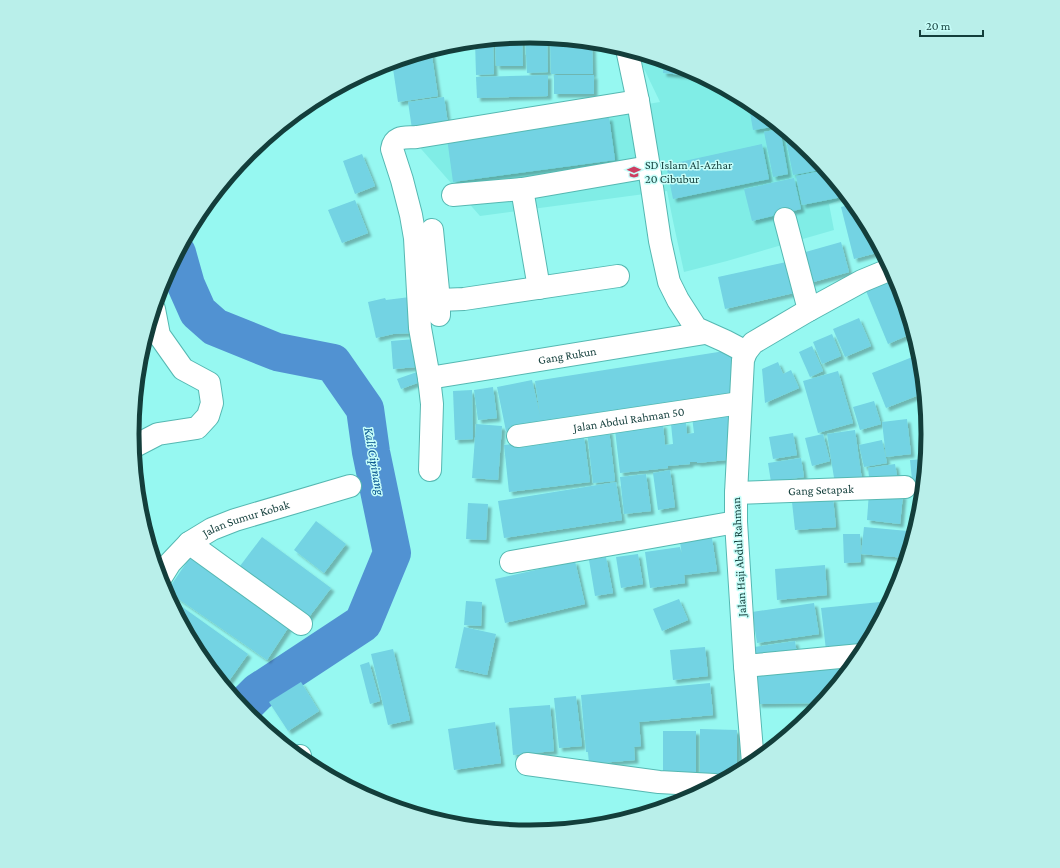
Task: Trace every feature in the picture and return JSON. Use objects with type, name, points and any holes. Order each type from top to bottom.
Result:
[{"type":"street","points":[[628,55],[638,101],[660,241],[670,282],[685,313],[696,328],[746,352],[753,344],[809,310],[862,281],[885,271]]},
{"type":"street","points":[[430,470],[432,404],[420,328],[415,238],[402,180],[392,149],[394,141],[398,138],[417,137],[638,101]]},
{"type":"street","points":[[453,195],[522,189],[649,167]]},
{"type":"street","points":[[522,189],[539,288]]},
{"type":"street","points":[[785,219],[809,310]]},
{"type":"street","points":[[432,230],[439,308],[464,299],[618,276]]},
{"type":"street","points":[[139,444],[158,434],[197,428],[208,416],[212,403],[208,383],[183,369],[159,335],[156,320]]},
{"type":"street","name":"Gang Rukun","points":[[429,378],[705,333]]},
{"type":"street","name":"Jalan Haji Abdul Rahman","points":[[746,352],[743,360],[740,402],[736,522],[752,755]]},
{"type":"street","name":"Jalan Abdul Rahman 50","points":[[518,436],[740,402]]},
{"type":"street","name":"Jalan Sumur Kobak","points":[[164,572],[170,563],[189,543],[212,529],[235,520],[350,486]]},
{"type":"street","name":"Gang Setapak","points":[[736,493],[905,486]]},
{"type":"street","points":[[511,562],[736,522]]},
{"type":"street","points":[[189,543],[301,624]]},
{"type":"street","points":[[745,666],[851,656]]},
{"type":"street","points":[[527,764],[659,782],[704,784]]},
{"type":"shaded area","name":"SD Islam Al-Azhar 20 Cibubur","points":[[639,59],[680,73],[726,95],[768,124],[788,140],[824,176],[842,199],[829,204],[834,230],[684,272],[667,191],[480,216],[415,142],[660,102]]},
{"type":"building","points":[[522,43],[523,66],[496,66],[495,45]]},
{"type":"building","points":[[525,43],[547,44],[548,72],[527,73]]},
{"type":"building","points":[[550,44],[592,48],[593,74],[551,74]]},
{"type":"building","points":[[493,45],[494,74],[476,75],[475,47]]},
{"type":"building","points":[[432,55],[438,96],[398,102],[393,68]]},
{"type":"building","points":[[664,67],[685,75],[663,73]]},
{"type":"building","points":[[548,75],[548,96],[477,98],[476,77]]},
{"type":"building","points":[[554,75],[594,75],[594,94],[554,94]]},
{"type":"building","points":[[444,97],[448,124],[412,129],[408,102]]},
{"type":"building","points":[[750,111],[772,127],[753,130]]},
{"type":"building","points":[[609,117],[615,160],[453,182],[447,138]]},
{"type":"building","points":[[775,130],[781,134],[788,174],[773,177],[764,132]]},
{"type":"building","points":[[786,138],[818,170],[793,175]]},
{"type":"building","points":[[762,144],[769,179],[673,199],[666,165]]},
{"type":"building","points":[[362,154],[375,186],[355,194],[343,161]]},
{"type":"building","points":[[819,171],[841,197],[802,205],[796,176]]},
{"type":"building","points":[[794,178],[801,209],[752,221],[744,189]]},
{"type":"building","points":[[355,200],[368,233],[342,243],[328,210]]},
{"type":"building","points":[[847,206],[877,253],[854,259],[841,207]]},
{"type":"building","points":[[841,242],[849,272],[810,283],[802,253]]},
{"type":"building","points":[[791,261],[798,292],[725,309],[718,277]]},
{"type":"building","points":[[890,281],[908,335],[888,344],[866,291]]},
{"type":"building","points":[[410,297],[413,333],[393,334],[376,338],[368,302],[385,298],[386,300]]},
{"type":"building","points":[[859,318],[871,346],[845,357],[833,329]]},
{"type":"building","points":[[832,334],[841,356],[822,364],[813,342]]},
{"type":"building","points":[[414,339],[417,367],[393,369],[391,341]]},
{"type":"building","points":[[812,346],[823,371],[810,377],[799,352]]},
{"type":"building","points":[[731,350],[738,392],[541,423],[506,431],[497,387],[532,380],[540,415],[535,381]]},
{"type":"building","points":[[913,357],[919,395],[886,408],[872,373]]},
{"type":"building","points":[[778,362],[783,374],[791,370],[799,388],[765,403],[762,369]]},
{"type":"building","points":[[838,371],[853,423],[818,433],[803,381]]},
{"type":"building","points":[[417,372],[420,382],[401,389],[397,379]]},
{"type":"building","points":[[493,387],[497,418],[478,420],[474,390]]},
{"type":"building","points":[[472,390],[473,439],[455,440],[453,391]]},
{"type":"building","points":[[874,401],[881,424],[860,430],[853,407]]},
{"type":"building","points":[[731,413],[736,459],[697,463],[690,462],[690,464],[668,466],[668,468],[620,473],[615,430],[663,424],[665,445],[673,444],[671,424],[686,422],[687,434],[694,433],[692,417]]},
{"type":"building","points":[[907,419],[911,454],[886,457],[882,422]]},
{"type":"building","points":[[476,424],[502,426],[498,480],[472,478]]},
{"type":"building","points":[[609,430],[615,481],[593,483],[587,432]]},
{"type":"building","points":[[855,430],[862,480],[835,484],[827,434]]},
{"type":"building","points":[[793,433],[797,455],[773,459],[769,437]]},
{"type":"building","points":[[823,434],[830,461],[812,466],[805,438]]},
{"type":"building","points":[[584,436],[590,482],[509,492],[504,445]]},
{"type":"building","points":[[882,440],[887,463],[864,467],[859,445]]},
{"type":"building","points":[[801,458],[804,477],[771,482],[768,463]]},
{"type":"building","points":[[920,459],[917,489],[913,489],[910,460]]},
{"type":"building","points":[[895,464],[898,481],[870,485],[868,468]]},
{"type":"building","points":[[670,470],[675,507],[658,510],[653,473]]},
{"type":"building","points":[[646,474],[651,511],[624,514],[620,477]]},
{"type":"building","points":[[616,482],[622,520],[504,538],[498,501]]},
{"type":"building","points":[[869,492],[903,495],[900,524],[867,520]]},
{"type":"building","points":[[833,498],[836,527],[795,530],[792,502]]},
{"type":"building","points":[[468,503],[488,504],[486,540],[466,539]]},
{"type":"building","points":[[316,521],[346,544],[324,573],[294,550]]},
{"type":"building","points":[[864,527],[908,531],[901,558],[861,554]]},
{"type":"building","points":[[843,534],[860,534],[861,562],[844,563]]},
{"type":"building","points":[[262,537],[331,588],[306,621],[237,570]]},
{"type":"building","points":[[712,538],[717,571],[684,575],[685,583],[650,588],[645,552],[680,547],[682,555],[680,542]]},
{"type":"building","points":[[638,554],[643,584],[621,588],[616,557]]},
{"type":"building","points":[[191,556],[290,625],[267,660],[174,596],[170,586]]},
{"type":"building","points":[[606,557],[613,593],[595,596],[589,560]]},
{"type":"building","points":[[575,561],[585,604],[505,623],[495,579]]},
{"type":"building","points":[[825,565],[827,595],[777,600],[775,569]]},
{"type":"building","points":[[679,599],[688,620],[662,631],[653,609]]},
{"type":"building","points":[[466,601],[482,602],[481,626],[464,625]]},
{"type":"building","points":[[883,602],[869,630],[858,646],[826,650],[821,608]]},
{"type":"building","points":[[814,603],[819,634],[757,643],[752,612]]},
{"type":"building","points":[[177,604],[248,654],[228,682],[205,651]]},
{"type":"building","points":[[464,627],[496,634],[487,675],[455,668]]},
{"type":"building","points":[[795,641],[797,654],[756,660],[754,647]]},
{"type":"building","points":[[705,647],[708,676],[673,680],[670,650]]},
{"type":"building","points":[[393,649],[410,720],[388,725],[371,654]]},
{"type":"building","points":[[369,662],[380,701],[370,704],[360,665]]},
{"type":"building","points":[[842,669],[813,703],[758,704],[757,670]]},
{"type":"building","points":[[301,682],[319,711],[288,731],[269,702]]},
{"type":"building","points":[[710,683],[713,715],[639,722],[641,746],[634,747],[635,760],[589,764],[588,752],[586,752],[581,695]]},
{"type":"building","points":[[576,696],[582,746],[559,748],[554,698]]},
{"type":"building","points":[[550,705],[554,751],[513,755],[509,708]]},
{"type":"building","points":[[495,722],[501,763],[454,770],[448,729]]},
{"type":"building","points":[[700,729],[737,730],[737,765],[722,775],[700,774]]},
{"type":"building","points":[[663,731],[696,731],[696,773],[663,772]]},
{"type":"waterway","name":"Kali Cipinang","points":[[179,261],[186,285],[198,312],[215,327],[277,352],[333,363],[365,409],[371,452],[392,553],[363,623],[258,692],[247,703]]},
{"type":"place","name":"SD Islam Al-Azhar 20 Cibubur","points":[[634,172]]}]
